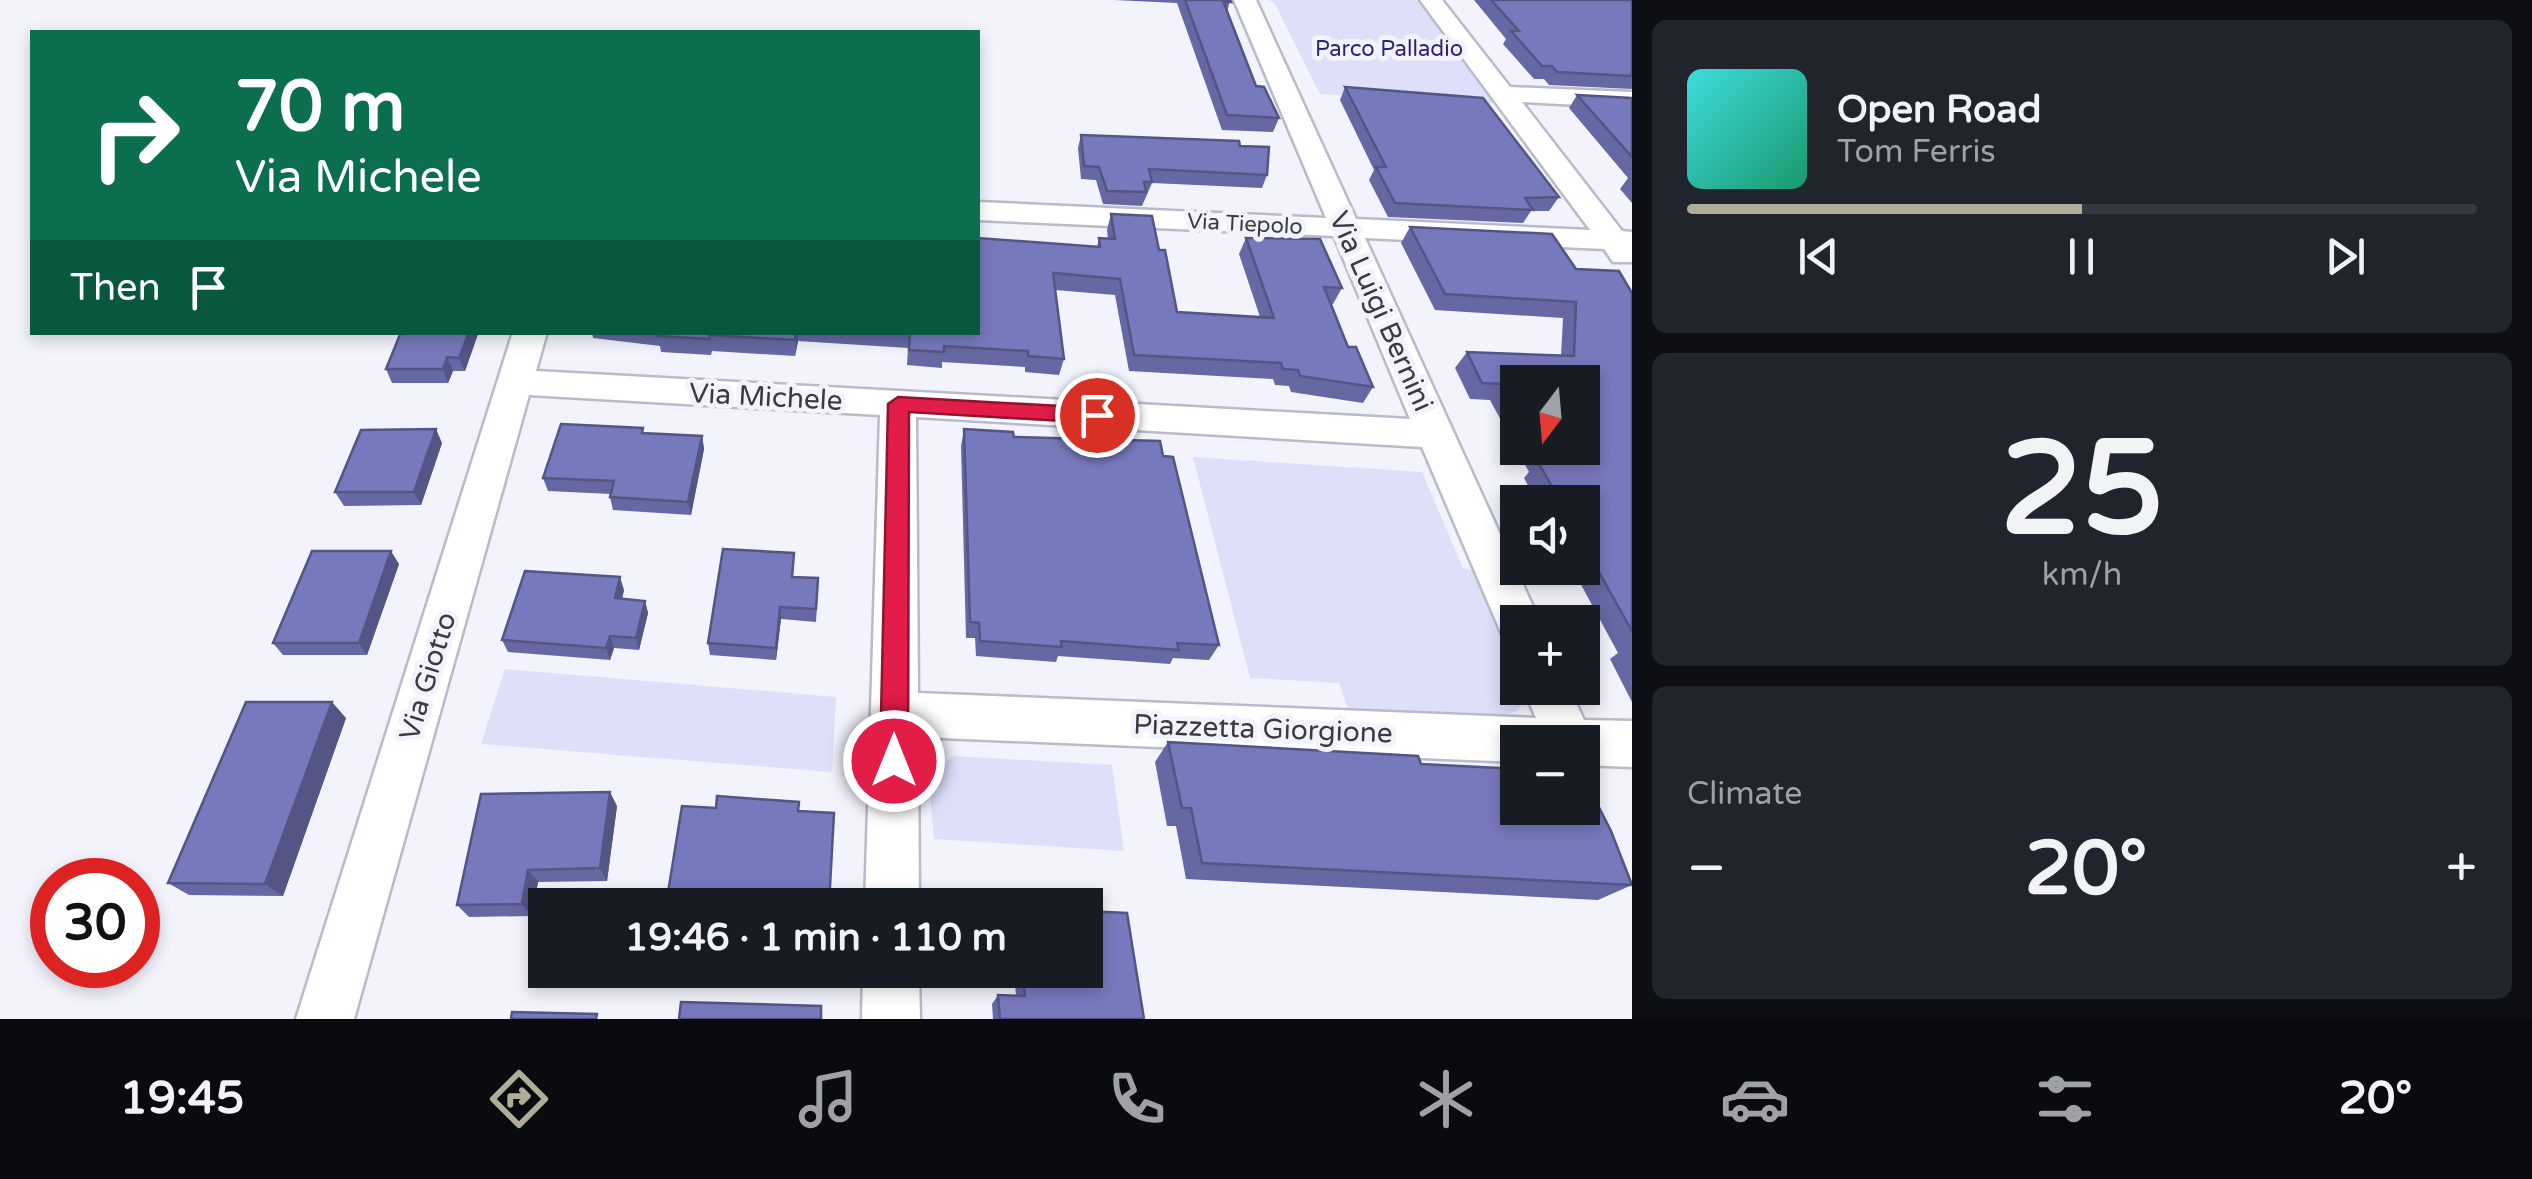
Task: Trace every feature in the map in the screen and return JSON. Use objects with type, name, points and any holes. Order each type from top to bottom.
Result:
[{"type":"street","name":"Via Luigi Bernini","points":[[1245,0],[1511,605]]},
{"type":"street","points":[[1431,0],[1622,241],[1632,266]]},
{"type":"street","points":[[1504,94],[1632,100]]},
{"type":"street","name":"Via Tiepolo","points":[[980,211],[1622,241]]},
{"type":"street","name":"Via Giotto","points":[[325,1019],[529,335]]},
{"type":"street","name":"Via Michele","points":[[514,382],[1437,434]]},
{"type":"street","points":[[892,888],[898,404]]},
{"type":"street","name":"Piazzetta Giorgione","points":[[894,714],[1500,736]]},
{"type":"street","name":"Piazzetta Giorgione","points":[[1600,742],[1632,744]]},
{"type":"street","points":[[891,988],[891,1019]]},
{"type":"green space","name":"Parco Palladio","points":[[1268,0],[1414,0],[1428,5],[1503,104],[1320,94],[1274,2]]},
{"type":"green space","points":[[1193,457],[1422,472],[1463,568],[1473,570],[1500,639],[1500,705],[1521,705],[1517,711],[1501,716],[1349,711],[1339,683],[1250,678]]},
{"type":"green space","points":[[505,669],[836,697],[832,772],[481,744]]},
{"type":"green space","points":[[954,756],[1112,765],[1124,851],[934,839],[933,782],[937,772]]},
{"type":"building","points":[[1185,0],[1230,0],[1223,1],[1256,86],[1264,87],[1279,118],[1227,115]]},
{"type":"building","points":[[1491,0],[1632,0],[1632,76],[1557,72],[1552,66],[1542,66],[1511,31],[1519,31]]},
{"type":"building","points":[[1345,87],[1483,98],[1559,197],[1525,198],[1533,210],[1395,203],[1376,167],[1386,167]]},
{"type":"building","points":[[1577,95],[1632,98],[1632,157]]},
{"type":"building","points":[[1081,135],[1239,141],[1240,146],[1269,147],[1267,175],[1149,169],[1152,182],[1144,182],[1146,192],[1107,191],[1099,167],[1084,166]]},
{"type":"building","points":[[1111,214],[1152,216],[1159,250],[1165,250],[1177,312],[1274,318],[1246,238],[1320,239],[1342,288],[1324,287],[1348,347],[1356,347],[1373,387],[1300,376],[1298,370],[1283,369],[1281,363],[1134,355],[1120,279],[1053,273],[1064,359],[1028,356],[1028,351],[944,346],[944,352],[909,350],[910,335],[980,335],[980,238],[1100,247],[1099,238],[1115,239]]},
{"type":"building","points":[[1410,227],[1552,234],[1576,269],[1619,271],[1632,293],[1632,631],[1600,574],[1600,485],[1551,485],[1540,465],[1600,465],[1600,365],[1500,365],[1500,384],[1482,383],[1467,352],[1574,356],[1576,302],[1445,294]]},
{"type":"building","points":[[400,335],[468,335],[459,358],[447,357],[443,369],[386,369]]},
{"type":"building","points":[[658,335],[710,335],[709,339]]},
{"type":"building","points":[[710,335],[796,335],[795,340]]},
{"type":"building","points":[[561,424],[702,436],[688,502],[610,497],[614,481],[543,478]]},
{"type":"building","points":[[436,429],[414,492],[335,492],[361,430]]},
{"type":"building","points":[[964,429],[1013,432],[1014,437],[1160,441],[1163,456],[1173,457],[1219,645],[1177,643],[1179,650],[1061,641],[1062,647],[980,641],[979,623],[970,622]]},
{"type":"building","points":[[723,549],[794,553],[792,577],[818,578],[816,609],[780,607],[776,648],[708,643]]},
{"type":"building","points":[[312,551],[391,551],[359,643],[273,643]]},
{"type":"building","points":[[525,571],[620,577],[615,598],[645,601],[636,638],[610,636],[606,648],[502,640]]},
{"type":"building","points":[[246,702],[332,702],[265,884],[168,883]]},
{"type":"building","points":[[1168,742],[1418,756],[1421,764],[1500,768],[1500,825],[1600,825],[1600,809],[1632,885],[1202,863],[1191,808],[1182,808]]},
{"type":"building","points":[[610,792],[600,868],[528,870],[522,904],[457,905],[481,794]]},
{"type":"building","points":[[717,796],[799,802],[798,811],[834,813],[830,888],[669,888],[682,806],[716,808]]},
{"type":"building","points":[[1103,912],[1127,913],[1144,1019],[1000,1019],[998,995],[1025,996],[1024,988],[1103,988]]},
{"type":"building","points":[[681,1002],[821,1006],[821,1019],[679,1019]]},
{"type":"building","points":[[512,1012],[597,1014],[596,1019],[511,1019]]},
{"type":"route","points":[[894,761],[898,404],[1097,415]]}]
